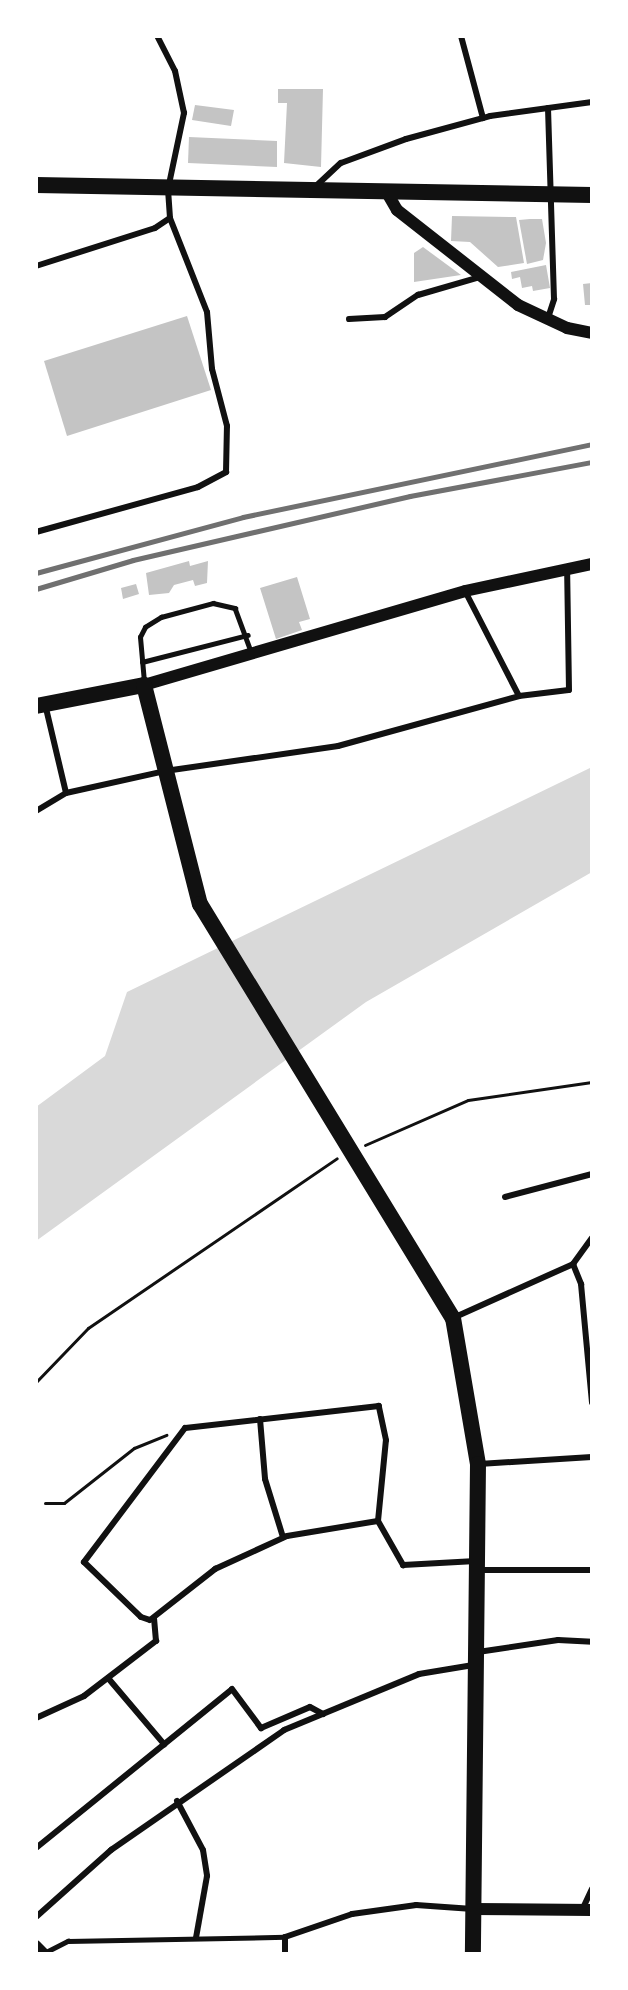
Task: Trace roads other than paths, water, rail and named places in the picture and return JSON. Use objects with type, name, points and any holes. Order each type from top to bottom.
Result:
[{"type":"highway","points":[[36,185],[168,189],[315,187],[549,196],[592,195]]},
{"type":"highway","points":[[41,705],[144,685],[200,904],[453,1318],[478,1464],[473,1954]]},
{"type":"main road","points":[[386,190],[397,210],[518,305],[548,319],[592,333]]},
{"type":"main road","points":[[144,685],[465,591],[592,564]]},
{"type":"main road","points":[[472,1909],[588,1909]]},
{"type":"street","points":[[36,532],[198,487],[226,472],[227,426],[212,369],[207,312],[170,218],[168,189],[184,113],[176,70],[157,36]]},
{"type":"street","points":[[461,36],[483,118]]},
{"type":"street","points":[[315,187],[342,163],[483,118],[592,102]]},
{"type":"street","points":[[548,108],[554,299],[548,319]]},
{"type":"street","points":[[36,266],[155,228],[170,218]]},
{"type":"street","points":[[349,320],[385,316],[418,295],[483,276]]},
{"type":"street","points":[[36,811],[66,794],[165,771],[338,746],[519,696],[569,690],[567,568]]},
{"type":"street","points":[[465,591],[519,696]]},
{"type":"street","points":[[41,705],[66,794]]},
{"type":"street","points":[[505,1197],[592,1174]]},
{"type":"street","points":[[453,1318],[573,1264],[592,1238]]},
{"type":"street","points":[[573,1264],[581,1284],[592,1402]]},
{"type":"street","points":[[378,1521],[283,1537],[215,1569],[154,1618],[141,1617],[84,1562],[185,1428],[379,1406],[386,1440],[378,1521],[403,1565],[592,1570]]},
{"type":"street","points":[[260,1419],[265,1479],[283,1537]]},
{"type":"street","points":[[478,1464],[592,1457]]},
{"type":"street","points":[[36,1718],[84,1696],[156,1641],[154,1618]]},
{"type":"street","points":[[36,1917],[111,1850],[177,1801],[284,1731],[419,1674],[558,1640],[592,1642]]},
{"type":"street","points":[[108,1678],[164,1744]]},
{"type":"street","points":[[36,1848],[232,1689],[261,1728],[310,1707],[323,1714]]},
{"type":"street","points":[[177,1801],[203,1850],[207,1876],[196,1938]]},
{"type":"street","points":[[588,1909],[592,1889]]},
{"type":"street","points":[[285,1954],[285,1937],[352,1914],[416,1905],[472,1909]]},
{"type":"lane","points":[[144,685],[140,637],[145,627],[161,617],[203,605],[226,603],[235,608],[248,635],[252,654]]},
{"type":"lane","points":[[142,662],[248,635]]},
{"type":"lane","points":[[42,1951],[68,1941],[104,1944],[196,1938],[285,1937]]},
{"type":"railway","points":[[36,573],[243,517],[592,444]]},
{"type":"railway","points":[[36,589],[133,560],[410,496],[592,462]]}]
